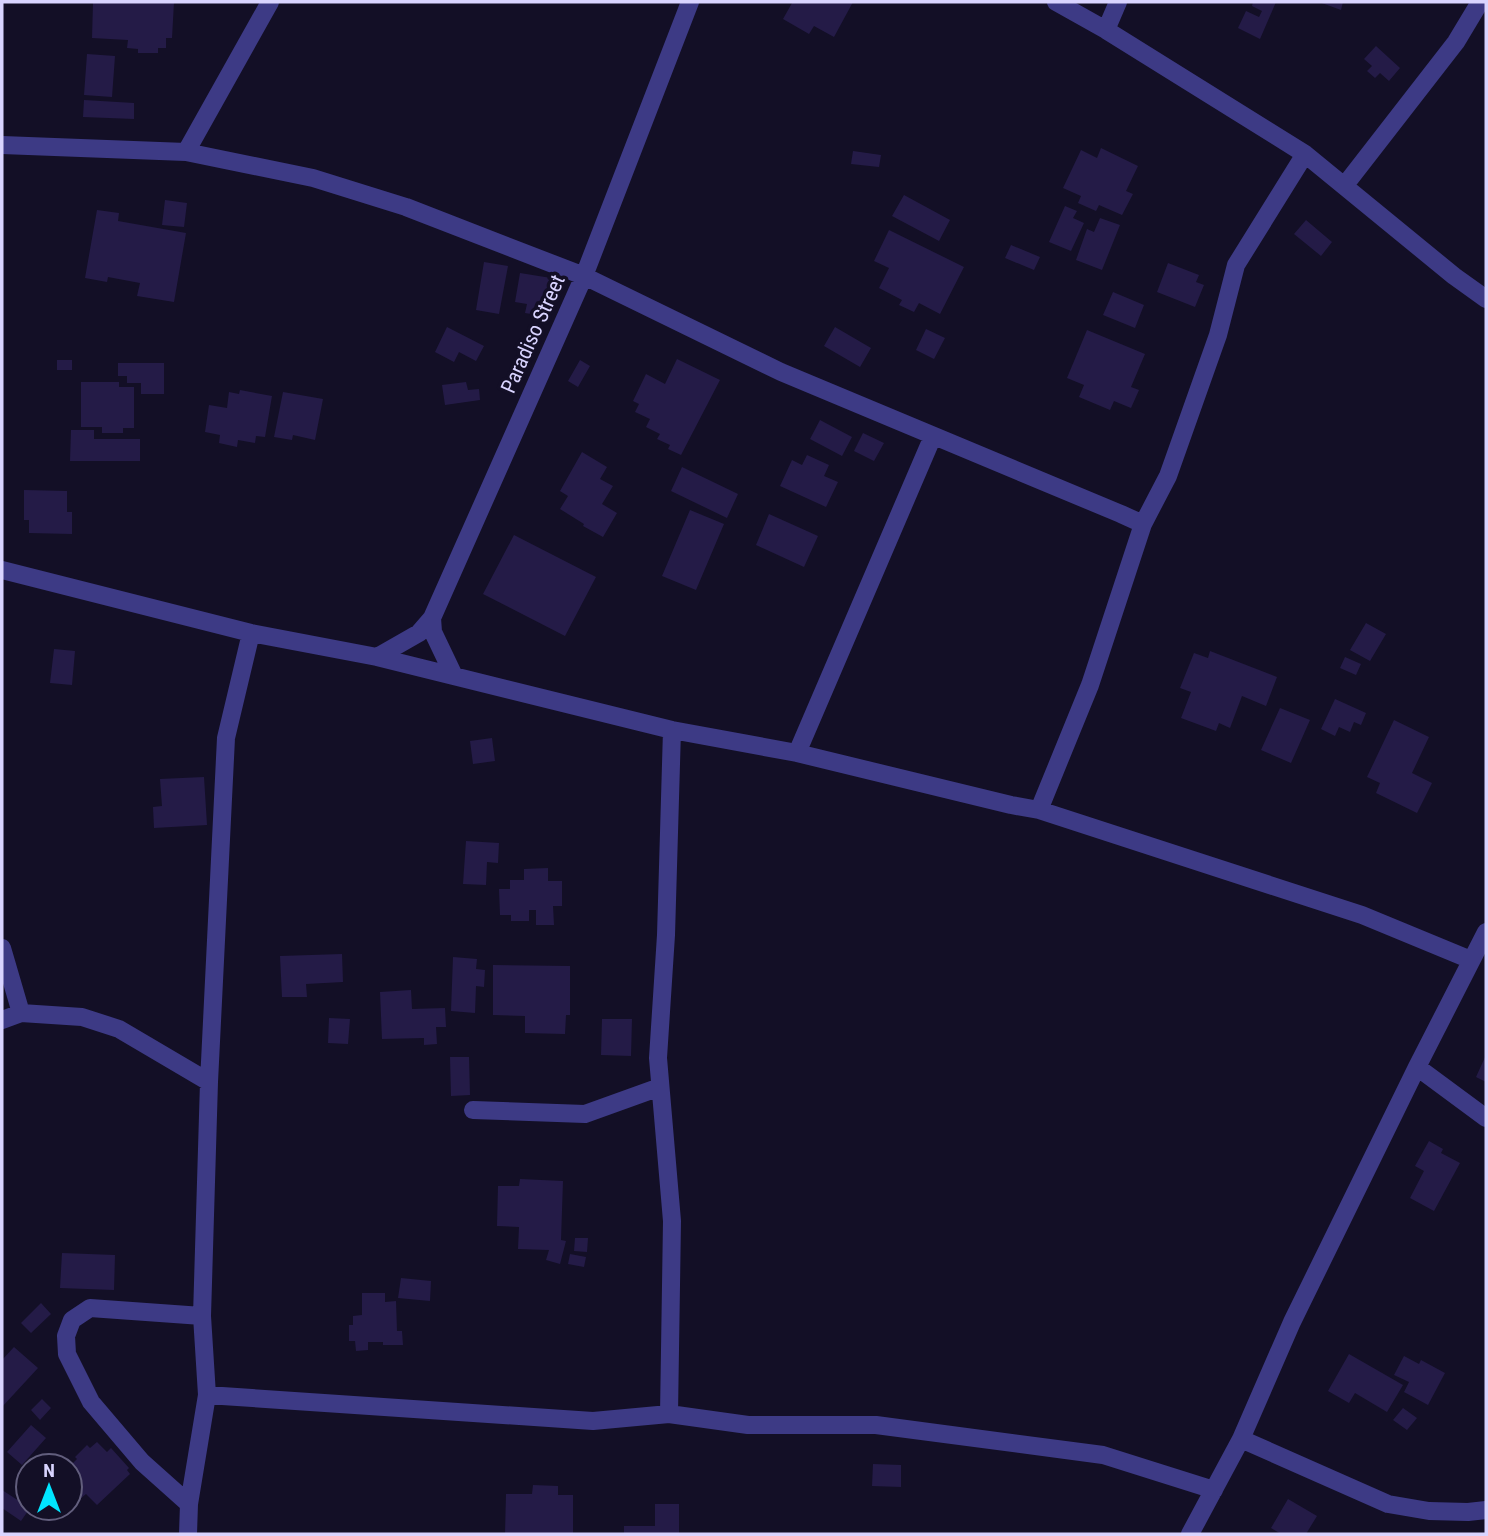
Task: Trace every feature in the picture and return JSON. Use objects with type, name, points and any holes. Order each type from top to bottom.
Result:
[{"type":"street","points":[[186,152],[270,2]]},
{"type":"street","name":"Paradiso Street","points":[[377,657],[419,633],[432,618],[584,276],[690,2]]},
{"type":"street","points":[[1056,2],[1106,30],[1304,154],[1486,299]]},
{"type":"street","points":[[1106,30],[1118,2]]},
{"type":"street","points":[[1345,186],[1456,42],[1480,2]]},
{"type":"street","points":[[2,145],[186,152],[313,178],[406,207],[584,276],[781,372],[1143,524]]},
{"type":"street","points":[[1039,810],[1090,685],[1143,524],[1168,476],[1218,335],[1236,265],[1304,154]]},
{"type":"street","points":[[797,753],[933,436]]},
{"type":"street","points":[[2,570],[251,634],[377,657],[673,730],[797,753],[1011,806],[1039,810],[1362,915],[1471,960]]},
{"type":"street","points":[[432,618],[433,632],[454,676]]},
{"type":"street","points":[[188,1534],[189,1504],[206,1395],[202,1316],[209,1082],[226,738],[251,634]]},
{"type":"street","points":[[669,1414],[673,1221],[658,1058],[666,935],[673,730]]},
{"type":"street","points":[[1190,1534],[1241,1439],[1292,1322],[1486,932]]},
{"type":"street","points":[[2,948],[21,1013]]},
{"type":"street","points":[[2,1020],[21,1013],[82,1017],[120,1029],[209,1082]]},
{"type":"street","points":[[1417,1066],[1486,1118]]},
{"type":"street","points":[[473,1110],[585,1114],[660,1087]]},
{"type":"street","points":[[189,1504],[142,1462],[91,1402],[67,1354],[66,1335],[72,1320],[90,1308],[202,1316]]},
{"type":"street","points":[[206,1395],[593,1421],[669,1414],[748,1425],[876,1425],[1103,1455],[1214,1490]]},
{"type":"street","points":[[1241,1439],[1388,1504],[1429,1511],[1486,1510]]},
{"type":"building","points":[[174,2],[172,38],[166,38],[166,48],[158,48],[158,53],[138,53],[138,49],[127,48],[128,40],[92,38],[93,3]]},
{"type":"building","points":[[789,2],[853,2],[834,37],[814,26],[809,34],[783,19],[792,3]]},
{"type":"building","points":[[1253,2],[1276,2],[1260,39],[1238,28],[1246,11],[1259,17],[1262,11],[1252,6]]},
{"type":"building","points":[[1319,2],[1343,2],[1341,10]]},
{"type":"building","points":[[1376,46],[1400,68],[1389,81],[1380,73],[1375,78],[1367,71],[1372,66],[1364,59]]},
{"type":"building","points":[[87,54],[115,56],[112,97],[84,95]]},
{"type":"building","points":[[84,100],[134,103],[134,119],[83,117]]},
{"type":"building","points":[[1101,148],[1138,166],[1126,191],[1133,194],[1122,215],[1099,205],[1096,211],[1078,203],[1081,196],[1063,188],[1081,150],[1097,158]]},
{"type":"building","points":[[853,151],[881,155],[879,167],[851,164]]},
{"type":"building","points":[[904,195],[950,220],[939,241],[892,216]]},
{"type":"building","points":[[165,200],[187,203],[184,227],[162,225]]},
{"type":"building","points":[[1065,206],[1077,211],[1073,218],[1084,223],[1071,251],[1049,242]]},
{"type":"building","points":[[97,210],[119,213],[118,221],[186,233],[174,302],[137,296],[140,283],[108,277],[107,282],[85,278]]},
{"type":"building","points":[[1100,218],[1120,225],[1102,270],[1076,260],[1087,229],[1094,232]]},
{"type":"building","points":[[1306,220],[1332,242],[1321,256],[1294,234]]},
{"type":"building","points":[[889,230],[964,267],[940,314],[919,303],[914,312],[899,305],[902,300],[879,288],[889,268],[874,261]]},
{"type":"building","points":[[1011,245],[1040,257],[1034,270],[1005,258]]},
{"type":"building","points":[[484,262],[508,266],[499,314],[476,310]]},
{"type":"building","points":[[1168,263],[1199,275],[1196,282],[1204,285],[1195,307],[1157,292]]},
{"type":"building","points":[[520,273],[551,278],[543,316],[525,313],[527,304],[515,302]]},
{"type":"building","points":[[1113,292],[1144,305],[1135,328],[1103,315]]},
{"type":"building","points":[[447,327],[484,346],[476,361],[459,352],[454,362],[435,352]]},
{"type":"building","points":[[835,327],[871,348],[860,367],[824,346]]},
{"type":"building","points":[[926,329],[945,338],[934,359],[916,350]]},
{"type":"building","points":[[1087,330],[1145,354],[1131,387],[1139,390],[1131,408],[1114,401],[1110,410],[1079,397],[1084,385],[1067,378]]},
{"type":"building","points":[[677,359],[720,380],[681,455],[668,449],[670,445],[657,439],[660,434],[646,427],[650,419],[635,412],[639,404],[633,401],[646,374],[665,384]]},
{"type":"building","points":[[57,360],[72,360],[72,370],[57,370]]},
{"type":"building","points":[[580,360],[590,366],[578,387],[568,381]]},
{"type":"building","points":[[118,363],[164,363],[164,394],[141,394],[141,383],[127,383],[127,376],[118,376]]},
{"type":"building","points":[[81,382],[119,382],[119,387],[134,387],[134,428],[123,428],[123,433],[102,433],[102,427],[81,427]]},
{"type":"building","points":[[466,382],[468,390],[479,389],[480,400],[445,405],[442,385]]},
{"type":"building","points":[[240,390],[272,396],[265,437],[256,436],[255,443],[238,440],[237,447],[219,443],[220,435],[205,432],[209,405],[227,408],[229,392],[239,394]]},
{"type":"building","points":[[283,392],[323,399],[315,440],[293,435],[292,440],[274,437]]},
{"type":"building","points":[[820,420],[852,437],[842,456],[810,439]]},
{"type":"building","points":[[71,430],[94,430],[94,439],[140,439],[140,461],[70,461]]},
{"type":"building","points":[[863,433],[884,443],[874,461],[854,451]]},
{"type":"building","points":[[582,452],[607,467],[600,479],[613,486],[602,504],[617,513],[603,537],[560,509],[568,496],[560,491]]},
{"type":"building","points":[[807,455],[829,465],[824,476],[838,482],[826,507],[780,486],[792,460],[802,465]]},
{"type":"building","points":[[682,467],[738,494],[727,518],[671,491]]},
{"type":"building","points":[[24,490],[67,491],[67,512],[72,512],[72,534],[29,533],[29,520],[24,520]]},
{"type":"building","points":[[690,510],[724,524],[696,590],[662,576]]},
{"type":"building","points":[[769,514],[818,536],[804,567],[756,545]]},
{"type":"building","points":[[514,535],[596,577],[565,636],[483,594]]},
{"type":"building","points":[[1366,623],[1386,634],[1370,661],[1350,650]]},
{"type":"building","points":[[54,649],[75,651],[72,685],[50,683]]},
{"type":"building","points":[[1210,651],[1277,677],[1266,706],[1242,696],[1230,728],[1219,723],[1216,731],[1181,718],[1191,692],[1180,688],[1194,653],[1208,658]]},
{"type":"building","points":[[1345,657],[1361,664],[1356,675],[1340,668]]},
{"type":"building","points":[[1335,699],[1366,713],[1361,725],[1354,722],[1350,732],[1339,727],[1335,736],[1321,729]]},
{"type":"building","points":[[1280,708],[1310,720],[1291,763],[1261,750]]},
{"type":"building","points":[[1394,720],[1429,737],[1412,773],[1432,783],[1417,813],[1376,793],[1380,783],[1367,777]]},
{"type":"building","points":[[492,738],[495,761],[473,764],[470,741]]},
{"type":"building","points":[[204,777],[207,825],[154,828],[153,807],[162,806],[160,779]]},
{"type":"building","points":[[466,841],[499,843],[498,863],[487,862],[486,885],[463,884]]},
{"type":"building","points":[[548,868],[548,881],[562,881],[562,906],[553,906],[554,925],[536,925],[536,910],[529,910],[529,921],[511,921],[511,915],[500,915],[499,889],[510,889],[510,880],[524,880],[524,869]]},
{"type":"building","points":[[342,954],[343,982],[306,984],[307,997],[282,997],[280,956]]},
{"type":"building","points":[[453,957],[477,959],[476,969],[485,970],[484,987],[476,986],[475,1013],[451,1011]]},
{"type":"building","points":[[493,965],[570,966],[570,1015],[566,1015],[565,1034],[525,1033],[525,1016],[493,1015]]},
{"type":"building","points":[[411,990],[412,1009],[445,1008],[446,1027],[436,1027],[437,1044],[424,1045],[424,1038],[382,1039],[380,992]]},
{"type":"building","points":[[329,1018],[350,1019],[348,1044],[328,1043]]},
{"type":"building","points":[[602,1019],[632,1019],[631,1056],[601,1055]]},
{"type":"building","points":[[1486,1055],[1486,1082],[1476,1077]]},
{"type":"building","points":[[450,1057],[469,1057],[470,1095],[451,1096]]},
{"type":"building","points":[[1429,1141],[1443,1149],[1441,1153],[1460,1163],[1434,1211],[1410,1198],[1424,1171],[1415,1166]]},
{"type":"building","points":[[520,1179],[563,1181],[561,1240],[566,1241],[560,1264],[546,1260],[549,1250],[518,1249],[519,1227],[497,1226],[498,1186],[519,1186]]},
{"type":"building","points":[[575,1238],[588,1238],[587,1252],[574,1251]]},
{"type":"building","points":[[62,1253],[115,1255],[114,1290],[60,1288]]},
{"type":"building","points":[[570,1254],[586,1257],[584,1267],[568,1264]]},
{"type":"building","points":[[401,1278],[431,1281],[430,1301],[398,1298]]},
{"type":"building","points":[[362,1293],[385,1293],[385,1302],[396,1301],[397,1331],[402,1331],[403,1345],[368,1342],[368,1350],[356,1351],[355,1341],[349,1341],[349,1325],[353,1325],[353,1316],[362,1315]]},
{"type":"building","points":[[41,1303],[51,1314],[31,1333],[21,1323]]},
{"type":"building","points":[[14,1347],[38,1368],[2,1407],[2,1360]]},
{"type":"building","points":[[1349,1354],[1403,1385],[1387,1412],[1355,1393],[1349,1403],[1328,1391]]},
{"type":"building","points":[[1404,1356],[1419,1364],[1421,1360],[1445,1373],[1428,1405],[1404,1392],[1409,1382],[1394,1375]]},
{"type":"building","points":[[42,1399],[51,1408],[40,1420],[31,1410]]},
{"type":"building","points":[[1403,1408],[1417,1418],[1407,1430],[1393,1420]]},
{"type":"building","points":[[31,1425],[46,1438],[34,1452],[14,1452],[14,1458],[7,1452]]},
{"type":"building","points":[[97,1442],[107,1452],[111,1448],[129,1468],[127,1470],[130,1474],[97,1505],[86,1494],[84,1496],[84,1452],[80,1452],[87,1445],[90,1448]]},
{"type":"building","points":[[873,1464],[901,1465],[901,1487],[872,1486]]},
{"type":"building","points":[[533,1485],[558,1486],[558,1495],[573,1495],[573,1534],[505,1534],[506,1494],[532,1494]]},
{"type":"building","points":[[2,1490],[14,1498],[14,1516],[2,1508]]},
{"type":"building","points":[[1288,1499],[1317,1516],[1306,1534],[1281,1534],[1271,1528]]},
{"type":"building","points":[[655,1504],[679,1504],[679,1534],[624,1534],[624,1526],[655,1526]]}]
